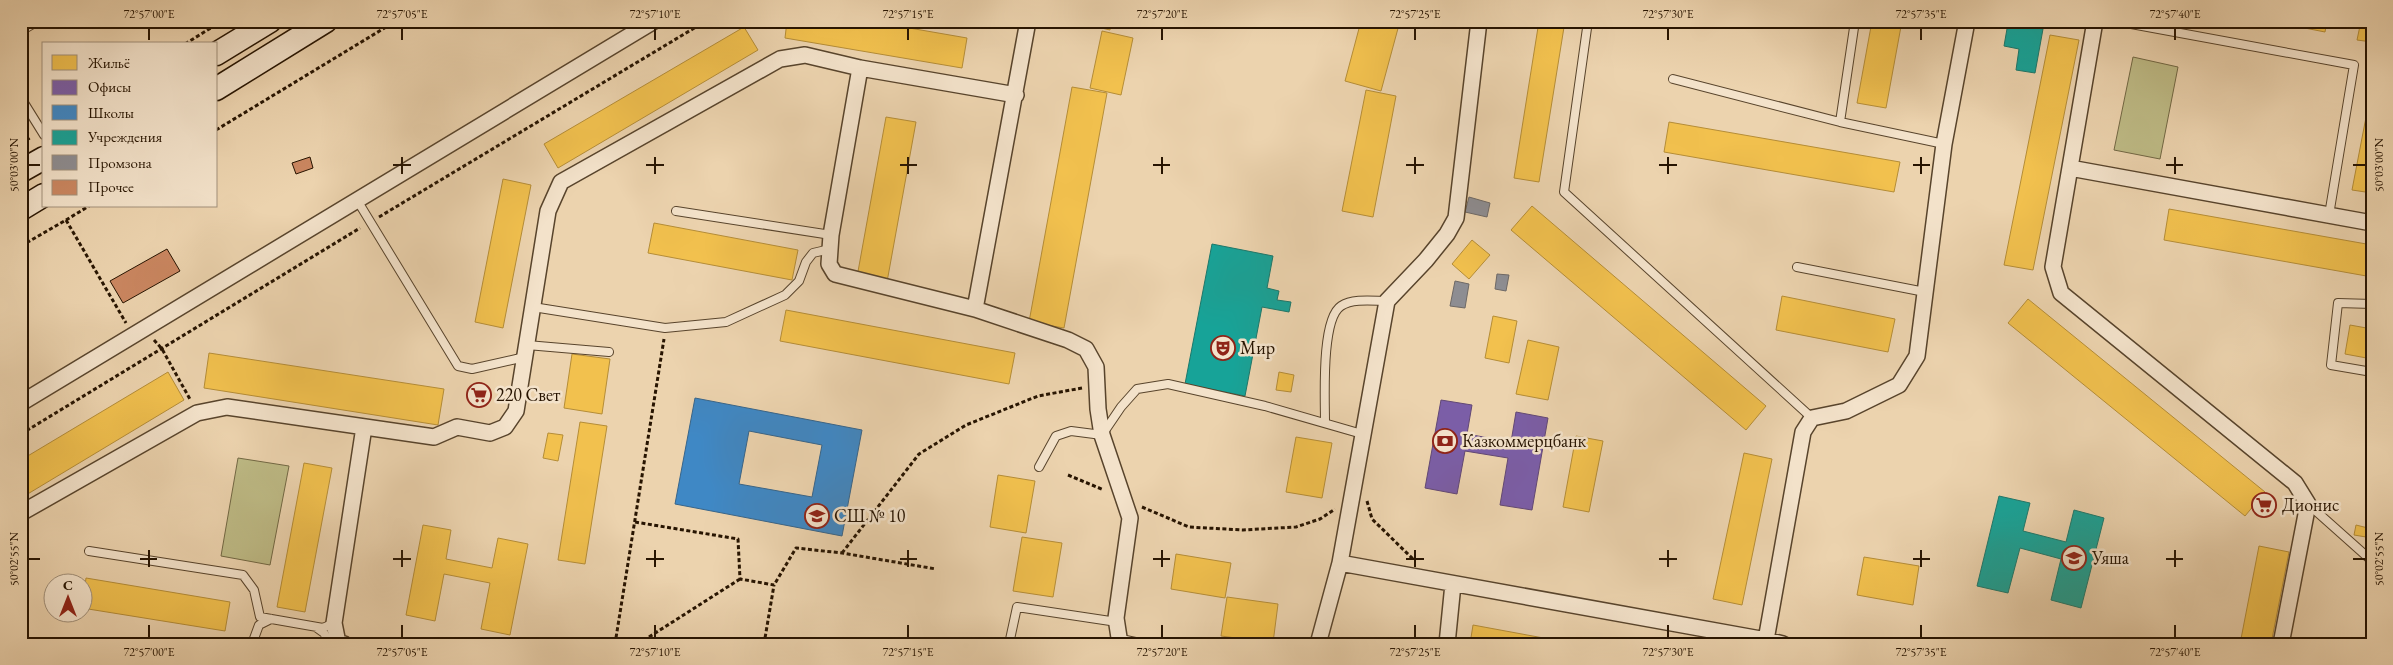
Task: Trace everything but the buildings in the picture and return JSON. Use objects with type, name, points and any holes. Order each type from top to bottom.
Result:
[{"type":"main road","points":[[218,53],[270,21]]},
{"type":"main road","points":[[218,88],[326,21]]},
{"type":"main road","points":[[21,171],[42,159]]},
{"type":"main road","points":[[21,209],[42,196]]},
{"type":"street","points":[[21,403],[654,21]]},
{"type":"street","points":[[976,309],[1028,21]]},
{"type":"street","points":[[1318,644],[1360,499],[1362,434],[1387,301],[1426,260],[1447,234],[1456,218],[1479,21]]},
{"type":"street","points":[[1766,640],[1803,432],[1812,418],[1846,411],[1899,384],[1917,356],[1944,144],[1967,21]]},
{"type":"street","points":[[2095,21],[2053,267],[2061,293],[2295,483],[2308,504],[2281,644]]},
{"type":"street","points":[[21,513],[198,412],[227,407],[434,437],[458,427],[490,433],[504,427],[516,411],[548,211],[561,182],[780,59],[805,56],[860,68],[1016,95]]},
{"type":"street","points":[[860,68],[830,242],[829,264],[835,274],[976,309],[1068,340],[1086,348],[1096,367],[1102,436],[1126,500],[1130,518],[1117,622],[1120,642]]},
{"type":"street","points":[[2070,168],[2329,215]]},
{"type":"street","points":[[2070,168],[2372,223]]},
{"type":"street","points":[[344,644],[338,643],[334,623],[364,427]]},
{"type":"street","points":[[1340,563],[1783,644]]},
{"type":"street","points":[[1447,644],[1453,584]]},
{"type":"lane","points":[[21,31],[38,21]]},
{"type":"lane","points":[[1588,21],[1564,192],[1812,418]]},
{"type":"lane","points":[[1840,122],[1855,21]]},
{"type":"lane","points":[[2115,21],[2354,64],[2329,215]]},
{"type":"lane","points":[[1673,79],[1840,122],[1944,144]]},
{"type":"lane","points":[[21,98],[42,132]]},
{"type":"lane","points":[[357,200],[458,366],[472,369],[526,351],[609,352]]},
{"type":"lane","points":[[676,211],[830,242]]},
{"type":"lane","points":[[533,307],[665,328],[726,322],[785,295],[799,281],[806,262],[813,253],[830,242]]},
{"type":"lane","points":[[1796,267],[1925,292]]},
{"type":"lane","points":[[1325,422],[1329,328],[1335,312],[1343,305],[1367,300],[1387,301]]},
{"type":"lane","points":[[2372,304],[2338,303],[2331,365],[2372,372]]},
{"type":"lane","points":[[1039,467],[1056,436],[1071,431],[1102,436],[1121,407],[1137,389],[1168,384],[1325,422],[1362,434]]},
{"type":"lane","points":[[2308,504],[2372,560]]},
{"type":"lane","points":[[89,551],[243,575],[254,590],[260,617],[322,628],[334,623]]},
{"type":"lane","points":[[1009,644],[1017,607],[1117,622]]},
{"type":"lane","points":[[252,644],[260,625],[271,619]]},
{"type":"lane","points":[[316,627],[324,633],[330,644]]},
{"type":"lane","points":[[1120,642],[1145,644]]},
{"type":"path","points":[[188,42],[222,21]]},
{"type":"path","points":[[218,129],[396,21]]},
{"type":"path","points":[[21,246],[86,208]]},
{"type":"path","points":[[66,220],[138,332],[162,349],[198,412]]},
{"type":"path","points":[[615,644],[665,328]]},
{"type":"path","points":[[842,553],[919,454],[966,425],[1038,396],[1083,388],[1097,390]]},
{"type":"path","points":[[1068,475],[1189,527],[1243,530],[1296,527],[1320,519],[1360,499],[1372,519],[1415,562]]},
{"type":"path","points":[[635,522],[738,539],[740,579]]},
{"type":"path","points":[[764,644],[774,585],[796,548],[842,553],[936,569]]},
{"type":"path","points":[[638,644],[740,579],[774,585]]},
{"type":"shaded area","points":[[2133,57],[2178,67],[2160,159],[2114,150]]},
{"type":"shaded area","points":[[238,458],[289,466],[270,565],[221,556]]},
{"type":"place","name":"Мир","points":[[1223,348]]},
{"type":"place","name":"220 Свет","points":[[479,395]]},
{"type":"place","name":"Казкоммерцбанк","points":[[1445,441]]},
{"type":"place","name":"Дионис","points":[[2264,505]]},
{"type":"place","name":"СШ № 10","points":[[817,516]]},
{"type":"place","name":"Уяша","points":[[2074,558]]}]
